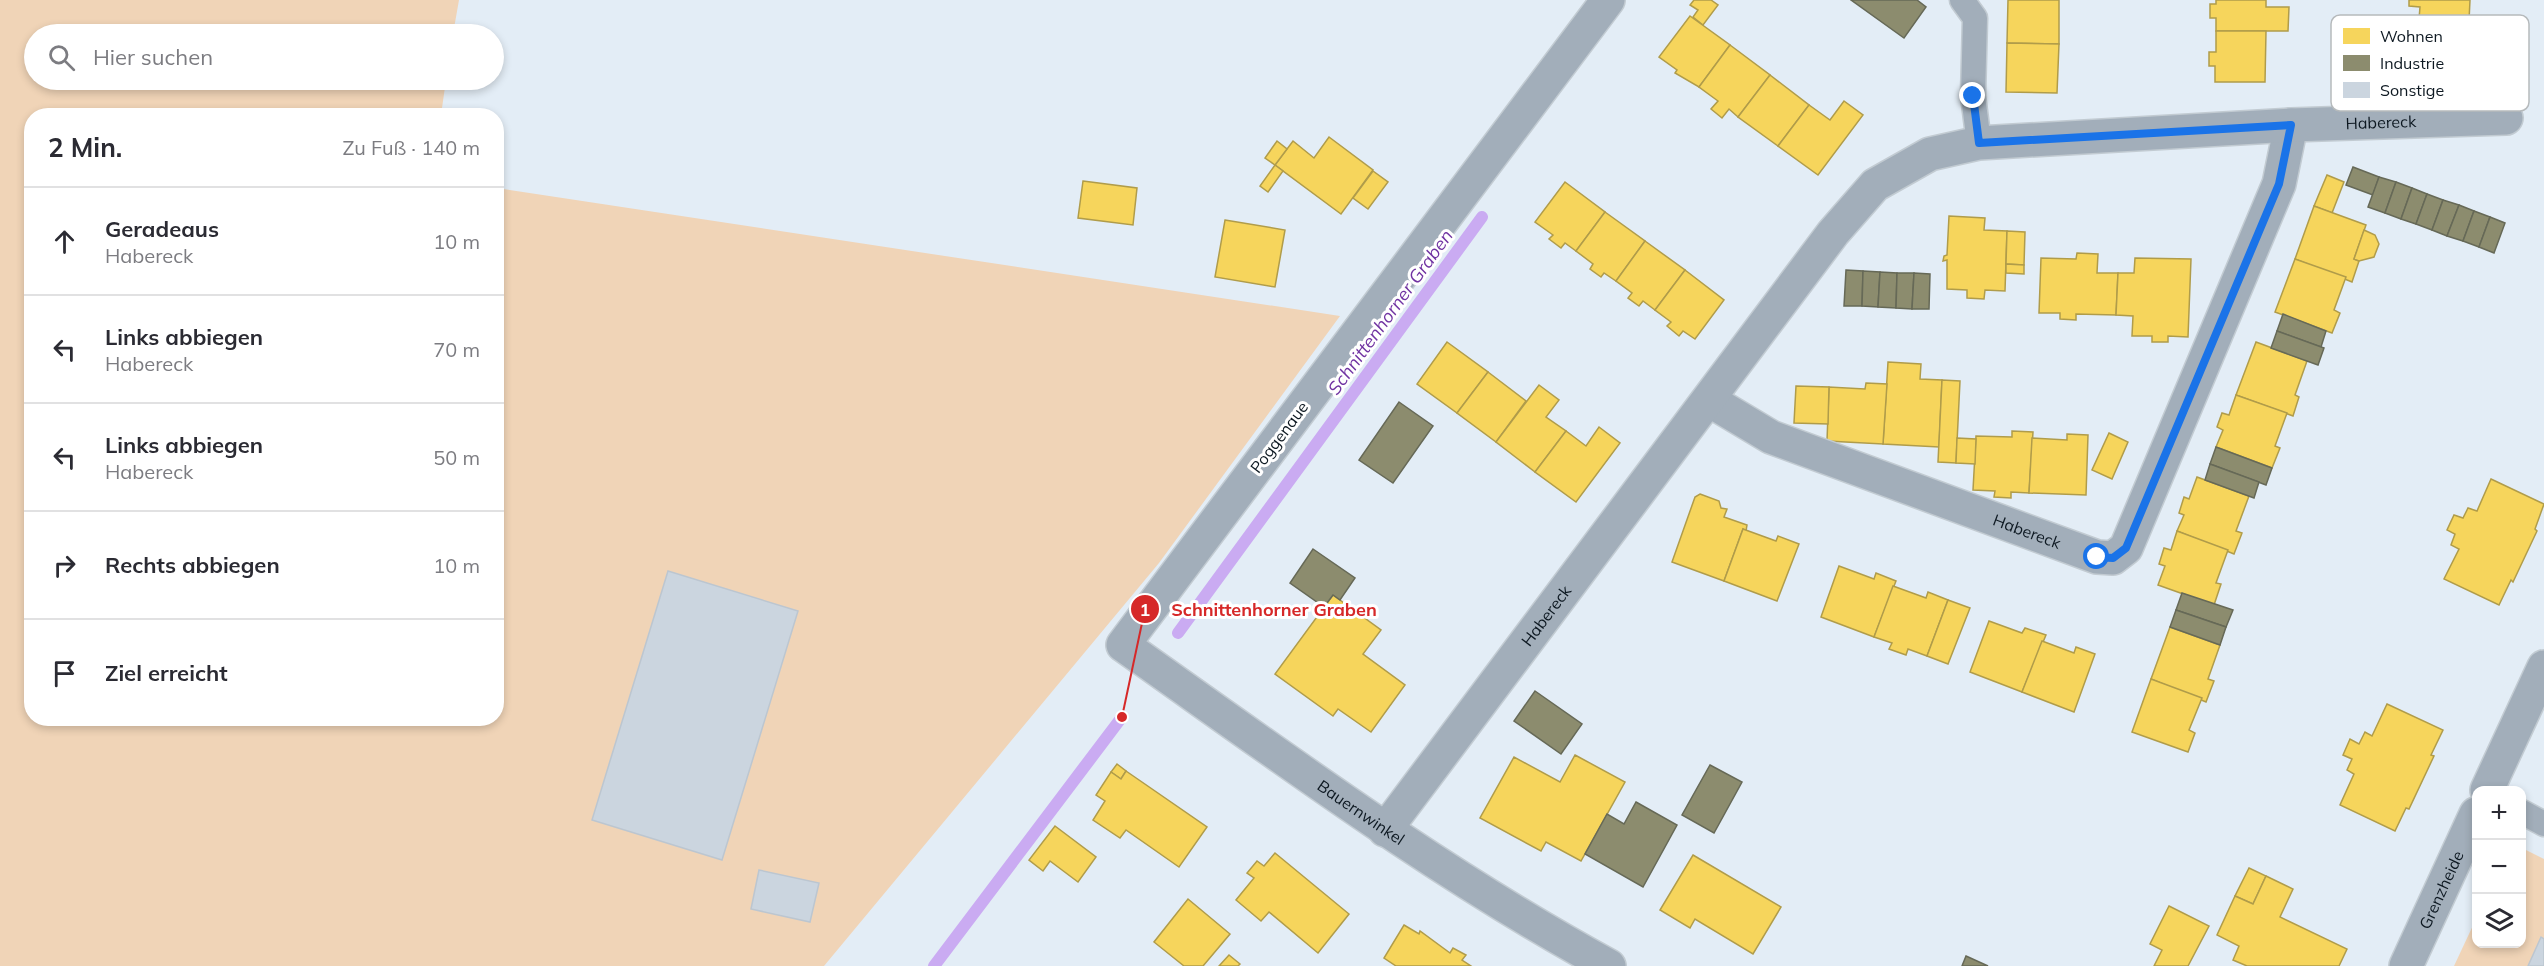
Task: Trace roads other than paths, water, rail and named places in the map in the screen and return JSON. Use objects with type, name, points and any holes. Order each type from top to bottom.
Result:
[{"type":"street","name":"Poggenaue","points":[[1123,645],[1608,0]]},
{"type":"street","name":"Habereck","points":[[1385,830],[1833,232],[1875,185],[1930,154],[1979,143],[2291,125],[2506,118]]},
{"type":"street","name":"Habereck","points":[[1709,400],[1771,437],[2097,557],[2113,558],[2126,548],[2279,184],[2291,125]]},
{"type":"street","name":"Bauernwinkel","points":[[1123,645],[1385,830],[1609,966]]},
{"type":"street","points":[[2489,786],[2544,667]]},
{"type":"street","name":"Grenzheide","points":[[2406,966],[2472,823]]},
{"type":"lane","points":[[1962,0],[1975,18],[1973,96],[1979,143]]},
{"type":"lane","points":[[2526,814],[2544,824]]},
{"type":"waterway","name":"Schnittenhorner Graben","points":[[1178,633],[1482,217]]},
{"type":"waterway","name":"Schnittenhorner Graben","points":[[934,966],[1122,717]]},
{"type":"place","name":"Schnittenhorner Graben","points":[[1122,717]]}]
